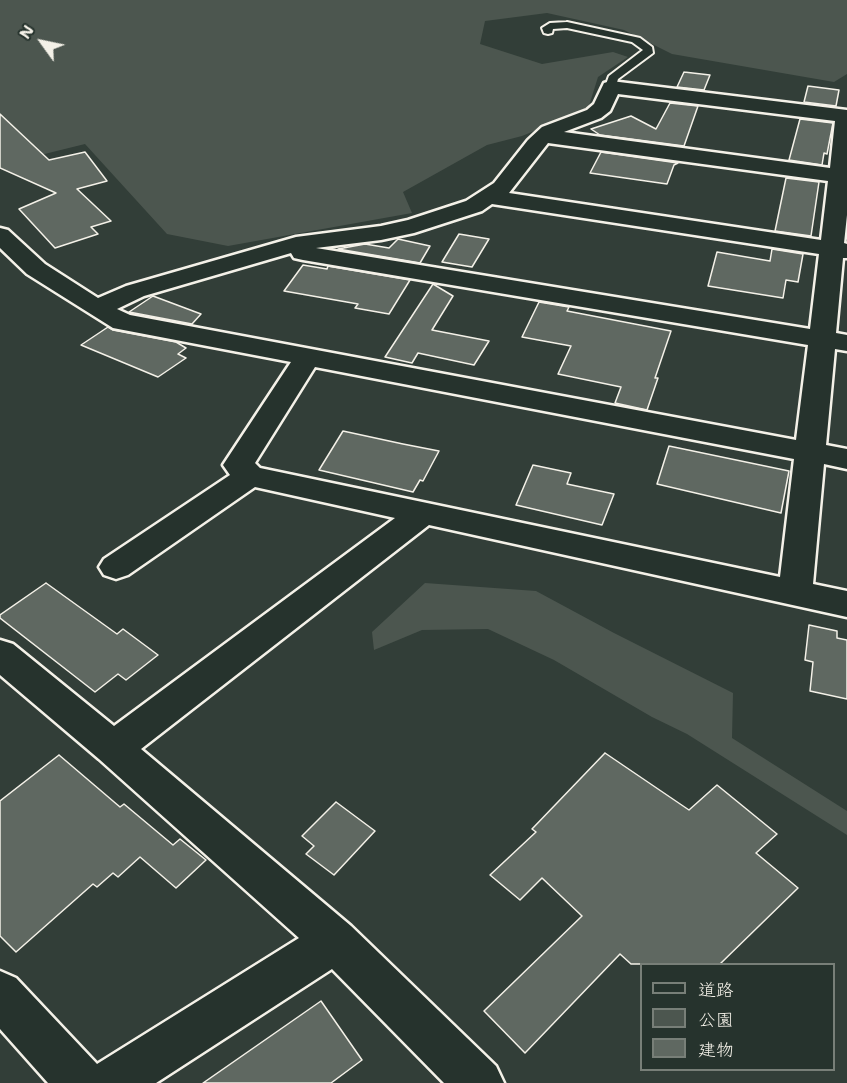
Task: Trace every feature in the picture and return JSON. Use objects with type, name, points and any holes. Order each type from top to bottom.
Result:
[{"type":"street","points":[[96,308],[135,291],[278,249],[304,242],[381,233],[414,226],[474,206],[490,197],[513,176],[535,144],[544,136],[558,127],[594,114],[603,107],[611,87],[847,116],[835,341],[810,452],[795,593]]},
{"type":"street","points":[[544,136],[843,176]]},
{"type":"street","points":[[490,197],[839,250]]},
{"type":"street","points":[[0,235],[36,269],[122,322],[847,459]]},
{"type":"street","points":[[278,249],[835,341]]},
{"type":"street","points":[[308,357],[238,465],[250,476],[847,604]]},
{"type":"street","points":[[116,567],[250,476]]},
{"type":"street","points":[[113,748],[424,513]]},
{"type":"street","points":[[0,654],[113,748],[335,942],[479,1083]]},
{"type":"street","points":[[112,1083],[335,942]]},
{"type":"street","points":[[0,994],[81,1083]]},
{"type":"lane","points":[[548,31],[547,28],[550,26],[567,26],[636,40],[648,49],[648,54],[613,78],[611,87]]},
{"type":"green space","points":[[0,0],[847,0],[847,74],[834,82],[672,54],[624,30],[547,13],[485,21],[480,44],[542,64],[613,52],[628,57],[598,77],[588,109],[522,136],[487,145],[403,192],[412,213],[228,246],[167,234],[85,144],[0,165]]},
{"type":"green space","points":[[425,583],[536,591],[733,693],[732,738],[847,811],[847,835],[687,734],[652,717],[554,660],[488,629],[422,630],[374,650],[372,632]]},
{"type":"building","points":[[684,72],[710,75],[704,90],[677,87]]},
{"type":"building","points":[[808,86],[839,90],[836,106],[804,102]]},
{"type":"building","points":[[670,103],[698,106],[684,146],[600,135],[591,129],[631,116],[656,129]]},
{"type":"building","points":[[0,114],[49,160],[85,152],[107,181],[77,189],[111,221],[91,227],[98,234],[55,248],[19,209],[56,193],[0,168]]},
{"type":"building","points":[[800,119],[833,123],[827,154],[824,153],[822,165],[789,160]]},
{"type":"building","points":[[601,152],[678,163],[674,165],[667,184],[590,173]]},
{"type":"building","points":[[786,178],[819,182],[811,236],[775,231]]},
{"type":"building","points":[[459,234],[489,239],[472,267],[442,262]]},
{"type":"building","points":[[398,239],[430,246],[420,263],[338,249],[365,244],[389,248]]},
{"type":"building","points":[[772,249],[803,254],[798,282],[786,280],[783,298],[708,286],[717,252],[770,261]]},
{"type":"building","points":[[303,265],[327,269],[328,266],[410,280],[389,314],[355,308],[358,304],[284,291]]},
{"type":"building","points":[[433,284],[453,296],[432,330],[489,341],[474,365],[418,353],[412,363],[385,357]]},
{"type":"building","points":[[153,296],[201,314],[192,324],[129,312]]},
{"type":"building","points":[[539,302],[569,307],[567,311],[671,331],[647,410],[615,403],[621,387],[558,374],[571,346],[522,337]]},
{"type":"building","points":[[108,327],[113,330],[176,342],[186,348],[178,354],[186,358],[158,377],[81,345]]},
{"type":"building","points":[[343,431],[439,451],[423,481],[420,480],[413,492],[319,470]]},
{"type":"building","points":[[669,446],[789,471],[781,513],[657,484]]},
{"type":"building","points":[[533,465],[571,473],[567,484],[614,494],[602,525],[516,505]]},
{"type":"building","points":[[46,583],[117,634],[123,629],[158,655],[126,680],[118,674],[95,692],[0,618],[0,615]]},
{"type":"building","points":[[809,625],[837,631],[837,638],[847,640],[847,699],[810,691],[813,662],[805,660]]},
{"type":"building","points":[[605,753],[689,810],[717,785],[777,834],[756,853],[798,888],[721,963],[631,964],[620,954],[525,1053],[484,1011],[582,916],[542,878],[520,900],[490,875],[536,832],[532,829]]},
{"type":"building","points":[[59,755],[120,807],[124,804],[173,845],[180,839],[206,860],[176,888],[140,857],[118,877],[113,873],[97,887],[93,884],[16,952],[0,936],[0,801]]},
{"type":"building","points":[[336,802],[375,831],[334,875],[306,854],[314,846],[302,836]]},
{"type":"building","points":[[321,1001],[362,1060],[331,1083],[203,1083]]}]
